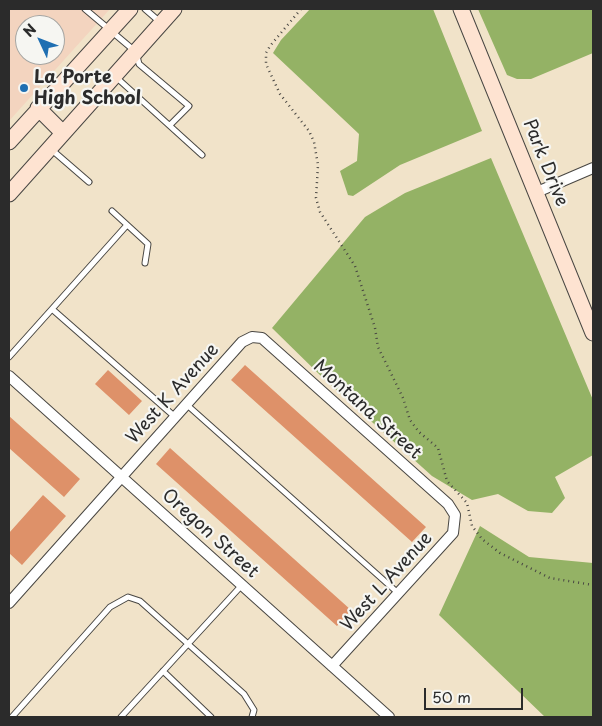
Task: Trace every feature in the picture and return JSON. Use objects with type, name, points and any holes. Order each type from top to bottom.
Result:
[{"type":"street","points":[[9,142],[130,9]]},
{"type":"street","points":[[9,194],[174,9]]},
{"type":"street","name":"Park Drive","points":[[461,9],[593,333]]},
{"type":"street","points":[[38,108],[63,133]]},
{"type":"street","points":[[537,192],[593,168]]},
{"type":"street","name":"West K Avenue","points":[[9,603],[174,416],[242,342],[252,337]]},
{"type":"street","name":"Montana Street","points":[[252,337],[262,338],[448,504],[455,515]]},
{"type":"street","name":"Oregon Street","points":[[9,376],[389,717]]},
{"type":"street","name":"West L Avenue","points":[[332,666],[453,533],[455,515]]},
{"type":"lane","points":[[85,9],[136,52],[139,64],[189,106],[170,125]]},
{"type":"lane","points":[[145,9],[162,23]]},
{"type":"lane","points":[[115,76],[202,155]]},
{"type":"lane","points":[[50,148],[89,182]]},
{"type":"lane","points":[[112,211],[148,244],[144,263]]},
{"type":"lane","points":[[9,357],[127,226]]},
{"type":"lane","points":[[52,309],[174,416]]},
{"type":"lane","points":[[186,403],[398,593]]},
{"type":"lane","points":[[121,717],[243,584]]},
{"type":"lane","points":[[12,717],[110,607],[128,597],[140,601],[244,694],[254,710],[252,717]]},
{"type":"lane","points":[[163,671],[211,717]]},
{"type":"path","points":[[301,9],[270,46],[265,59],[266,64],[280,94],[309,131],[314,142],[318,165],[316,198],[320,212],[355,266],[375,328],[378,347],[403,398],[410,420],[419,432],[438,448],[447,481],[467,503],[472,526],[482,539],[500,553],[550,578],[593,586]]},
{"type":"shaded area","name":"La Porte High School","points":[[9,9],[110,9],[65,59],[65,15],[15,15],[15,65],[60,65],[9,121]]},
{"type":"green space","points":[[310,9],[433,9],[482,131],[400,165],[353,196],[348,195],[340,171],[357,161],[359,134],[273,53],[281,40]]},
{"type":"green space","points":[[478,9],[593,9],[593,53],[531,79],[517,79],[507,75]]},
{"type":"green space","points":[[491,158],[593,400],[593,455],[555,477],[565,498],[552,513],[528,511],[498,494],[472,500],[432,476],[323,378],[272,328],[365,217],[405,193]]},
{"type":"green space","points":[[480,526],[529,557],[593,563],[593,717],[545,717],[439,615]]},
{"type":"building","points":[[245,365],[426,527],[412,542],[231,380]]},
{"type":"building","points":[[108,370],[142,401],[129,415],[95,384]]},
{"type":"building","points":[[9,416],[80,479],[64,497],[9,448]]},
{"type":"building","points":[[170,448],[351,610],[337,626],[156,464]]},
{"type":"building","points":[[43,495],[66,516],[22,565],[9,553],[9,533]]},
{"type":"place","name":"La Porte High School","points":[[24,88]]}]
